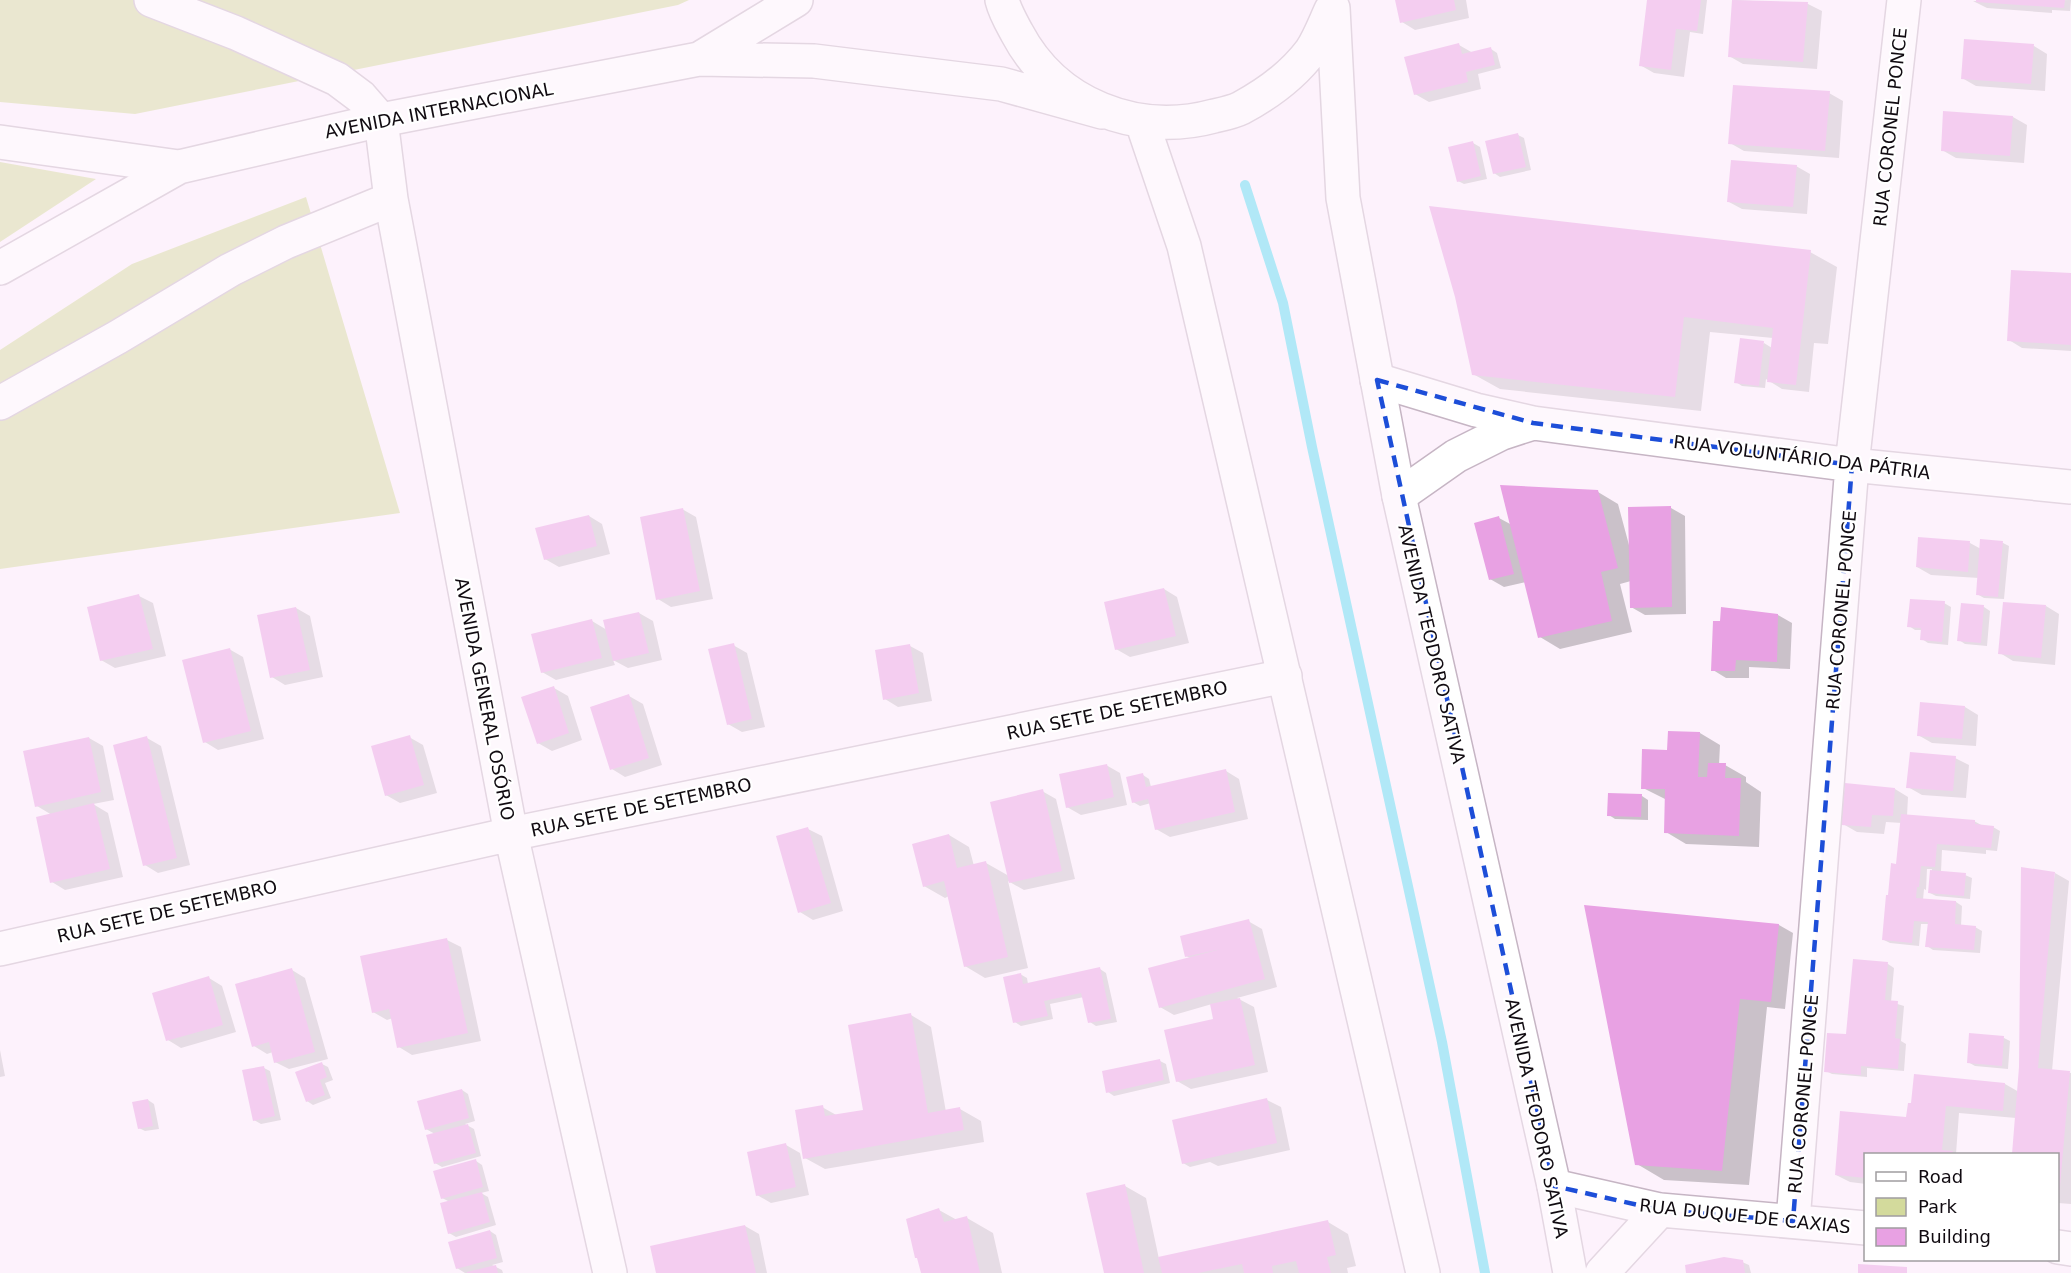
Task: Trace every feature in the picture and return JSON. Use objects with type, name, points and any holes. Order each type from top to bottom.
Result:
[{"type":"street","points":[[151,0],[236,33],[337,79],[361,97],[381,120]]},
{"type":"street","name":"AVENIDA INTERNACIONAL","points":[[699,59],[796,0]]},
{"type":"street","points":[[1002,0],[1004,9],[1027,52],[1060,87],[1102,111],[1143,122],[1193,122],[1238,109],[1279,85],[1311,50],[1333,4]]},
{"type":"street","name":"RUA CORONEL PONCE","points":[[1793,1221],[1852,465],[1904,0]]},
{"type":"street","name":"AVENIDA TEODORO SATIVA","points":[[1333,4],[1343,198],[1377,381],[1399,496],[1554,1186],[1570,1273]]},
{"type":"street","name":"AVENIDA INTERNACIONAL","points":[[0,268],[179,167],[381,120],[699,59],[814,61],[1001,84],[1102,111]]},
{"type":"street","name":"AVENIDA GENERAL OSÓRIO","points":[[381,120],[391,199],[511,834],[610,1273]]},
{"type":"street","points":[[1143,122],[1184,246],[1423,1273]]},
{"type":"street","name":"AVENIDA INTERNACIONAL","points":[[0,142],[179,167]]},
{"type":"street","points":[[0,404],[230,270],[286,242],[391,199]]},
{"type":"street","name":"RUA VOLUNTÁRIO DA PÁTRIA","points":[[1377,381],[1476,410],[1533,423],[1852,465],[2071,487]]},
{"type":"street","points":[[1399,496],[1456,456],[1502,433],[1533,423]]},
{"type":"street","name":"RUA SETE DE SETEMBRO","points":[[0,949],[511,834],[1285,676]]},
{"type":"street","name":"RUA DUQUE DE CAXIAS","points":[[1554,1186],[1660,1210],[1864,1228]]},
{"type":"street","points":[[1602,1273],[1660,1210]]},
{"type":"highlighted area","points":[[1377,380],[1533,423],[1852,465],[1793,1221],[1660,1210],[1554,1186]]},
{"type":"green space","points":[[0,0],[689,0],[678,5],[135,114],[0,102]]},
{"type":"green space","points":[[0,162],[96,179],[0,242]]},
{"type":"green space","points":[[306,197],[400,513],[0,569],[0,350],[132,264]]},
{"type":"building","points":[[1395,0],[1454,0],[1456,10],[1400,23]]},
{"type":"building","points":[[1647,0],[1701,0],[1697,31],[1676,29],[1671,70],[1639,66]]},
{"type":"building","points":[[1732,0],[1808,2],[1803,62],[1728,57]]},
{"type":"building","points":[[1976,0],[2065,0],[2064,8],[1976,2]]},
{"type":"building","points":[[1964,39],[2034,44],[2031,84],[1961,79]]},
{"type":"building","points":[[1459,43],[1462,54],[1491,47],[1495,65],[1466,72],[1468,82],[1414,95],[1404,57]]},
{"type":"building","points":[[1733,85],[1830,91],[1825,151],[1728,144]]},
{"type":"building","points":[[1943,111],[2013,116],[2010,156],[1941,151]]},
{"type":"building","points":[[1518,133],[1526,167],[1493,174],[1485,141]]},
{"type":"building","points":[[1473,141],[1481,176],[1457,182],[1448,147]]},
{"type":"building","points":[[1731,160],[1797,165],[1793,207],[1727,202]]},
{"type":"building","points":[[1429,206],[1811,250],[1796,385],[1767,382],[1773,328],[1684,317],[1675,397],[1472,375],[1455,297]]},
{"type":"building","points":[[2011,270],[2071,273],[2071,345],[2007,341]]},
{"type":"building","points":[[1740,338],[1764,341],[1759,386],[1734,383]]},
{"type":"building","points":[[1500,485],[1598,490],[1618,568],[1601,572],[1612,621],[1538,638]]},
{"type":"building","points":[[1671,506],[1672,607],[1630,608],[1628,507]]},
{"type":"building","points":[[683,508],[700,591],[656,600],[640,517]]},
{"type":"building","points":[[589,515],[597,546],[544,560],[535,528]]},
{"type":"building","points":[[1499,516],[1514,574],[1489,580],[1474,523]]},
{"type":"building","points":[[1918,537],[1970,541],[1968,572],[1916,567]]},
{"type":"building","points":[[1980,539],[2003,541],[1998,597],[1976,595]]},
{"type":"building","points":[[1164,588],[1176,636],[1115,650],[1104,602]]},
{"type":"building","points":[[139,594],[153,649],[100,661],[87,607]]},
{"type":"building","points":[[1910,599],[1945,601],[1942,642],[1920,640],[1921,628],[1907,627]]},
{"type":"building","points":[[2003,602],[2046,605],[2041,658],[1998,654]]},
{"type":"building","points":[[1961,603],[1984,605],[1981,643],[1957,641]]},
{"type":"building","points":[[296,607],[310,670],[270,678],[257,615]]},
{"type":"building","points":[[1721,607],[1778,614],[1777,662],[1736,660],[1735,671],[1711,671],[1713,621],[1720,621]]},
{"type":"building","points":[[639,612],[649,653],[613,661],[603,620]]},
{"type":"building","points":[[592,619],[602,658],[541,673],[531,634]]},
{"type":"building","points":[[734,643],[752,719],[727,725],[708,649]]},
{"type":"building","points":[[910,644],[919,693],[883,700],[875,650]]},
{"type":"building","points":[[230,648],[251,731],[203,743],[182,660]]},
{"type":"building","points":[[554,686],[569,733],[537,744],[521,697]]},
{"type":"building","points":[[629,694],[649,758],[610,770],[590,707]]},
{"type":"building","points":[[1920,702],[1965,706],[1962,739],[1917,736]]},
{"type":"building","points":[[1668,731],[1700,732],[1698,777],[1707,777],[1708,763],[1726,763],[1725,778],[1741,778],[1739,836],[1664,833],[1665,789],[1641,789],[1642,749],[1667,750]]},
{"type":"building","points":[[410,735],[424,785],[385,796],[371,746]]},
{"type":"building","points":[[147,736],[177,858],[143,866],[113,745]]},
{"type":"building","points":[[89,737],[101,792],[35,807],[23,751]]},
{"type":"building","points":[[1910,752],[1956,756],[1953,791],[1906,788]]},
{"type":"building","points":[[1107,764],[1114,797],[1066,808],[1059,774]]},
{"type":"building","points":[[1226,769],[1235,812],[1155,830],[1148,799],[1132,803],[1126,777],[1143,773],[1146,787]]},
{"type":"building","points":[[1845,783],[1895,788],[1893,816],[1872,815],[1871,827],[1841,825]]},
{"type":"building","points":[[1043,789],[1062,871],[1009,883],[990,802]]},
{"type":"building","points":[[1608,793],[1642,794],[1641,817],[1607,816]]},
{"type":"building","points":[[94,803],[110,869],[50,883],[36,817]]},
{"type":"building","points":[[1901,814],[1975,820],[1975,824],[1994,826],[1991,848],[1937,844],[1935,867],[1921,866],[1919,887],[1917,887],[1916,898],[1956,901],[1955,924],[1976,926],[1974,950],[1925,947],[1928,922],[1914,921],[1912,943],[1882,940],[1886,895],[1888,895],[1891,863],[1896,864]]},
{"type":"building","points":[[808,827],[831,903],[798,913],[776,836]]},
{"type":"building","points":[[949,834],[957,868],[986,861],[1008,957],[964,967],[944,881],[923,887],[912,844]]},
{"type":"building","points":[[2021,867],[2055,872],[2038,1068],[2070,1071],[2059,1198],[2059,1153],[2012,1153],[2019,1067]]},
{"type":"building","points":[[1930,870],[1966,873],[1964,896],[1928,893]]},
{"type":"building","points":[[1584,905],[1779,924],[1771,1002],[1740,999],[1722,1171],[1635,1165]]},
{"type":"building","points":[[1249,919],[1265,979],[1159,1008],[1148,968],[1221,949],[1185,957],[1180,936]]},
{"type":"building","points":[[447,938],[468,1033],[397,1048],[389,1009],[372,1013],[360,956]]},
{"type":"building","points":[[1853,959],[1888,962],[1885,1000],[1898,1001],[1895,1038],[1900,1039],[1898,1069],[1861,1066],[1861,1075],[1824,1072],[1827,1033],[1846,1034]]},
{"type":"building","points":[[1100,967],[1111,1019],[1088,1023],[1081,993],[1044,1001],[1048,1016],[1013,1023],[1003,977],[1021,973],[1023,984]]},
{"type":"building","points":[[292,968],[315,1052],[274,1063],[269,1042],[252,1047],[235,984]]},
{"type":"building","points":[[209,976],[223,1025],[166,1041],[152,993]]},
{"type":"building","points":[[1240,998],[1255,1065],[1176,1082],[1164,1030],[1213,1019],[1210,1004]]},
{"type":"building","points":[[911,1013],[928,1113],[960,1107],[964,1130],[803,1159],[795,1110],[823,1105],[825,1116],[863,1110],[848,1025]]},
{"type":"building","points":[[1969,1033],[2004,1036],[2002,1066],[1967,1063]]},
{"type":"building","points":[[1160,1059],[1164,1080],[1106,1093],[1102,1071]]},
{"type":"building","points":[[322,1062],[327,1077],[320,1080],[325,1095],[306,1102],[295,1072]]},
{"type":"building","points":[[264,1066],[275,1116],[253,1121],[242,1070]]},
{"type":"building","points":[[1914,1074],[2005,1083],[2003,1111],[1946,1106],[1942,1150],[1953,1151],[1952,1153],[1864,1153],[1864,1178],[1835,1175],[1840,1111],[1906,1117],[1908,1103],[1911,1103]]},
{"type":"building","points":[[462,1089],[469,1118],[425,1130],[417,1101]]},
{"type":"building","points":[[1267,1098],[1277,1143],[1182,1164],[1172,1120]]},
{"type":"building","points":[[148,1099],[153,1126],[138,1129],[132,1102]]},
{"type":"building","points":[[468,1124],[476,1153],[434,1164],[426,1135]]},
{"type":"building","points":[[786,1143],[796,1187],[756,1196],[747,1152]]},
{"type":"building","points":[[476,1159],[483,1187],[441,1199],[433,1171]]},
{"type":"building","points":[[1125,1184],[1144,1273],[1104,1273],[1086,1193]]},
{"type":"building","points":[[482,1192],[490,1222],[448,1234],[440,1203]]},
{"type":"building","points":[[939,1208],[944,1222],[967,1216],[980,1273],[921,1273],[906,1219]]},
{"type":"building","points":[[1328,1220],[1336,1255],[1327,1257],[1331,1273],[1299,1273],[1296,1261],[1272,1266],[1273,1273],[1244,1273],[1242,1264],[1198,1273],[1162,1273],[1158,1257]]},
{"type":"building","points":[[745,1225],[756,1273],[656,1273],[650,1246]]},
{"type":"building","points":[[490,1230],[497,1258],[456,1269],[448,1242]]},
{"type":"building","points":[[1724,1257],[1743,1260],[1745,1273],[1686,1273],[1685,1265]]},
{"type":"building","points":[[1858,1264],[1907,1267],[1907,1273],[1858,1273]]},
{"type":"building","points":[[496,1265],[498,1273],[467,1273],[467,1272]]},
{"type":"waterway","points":[[1245,185],[1283,303],[1312,447],[1442,1042],[1485,1273]]}]
